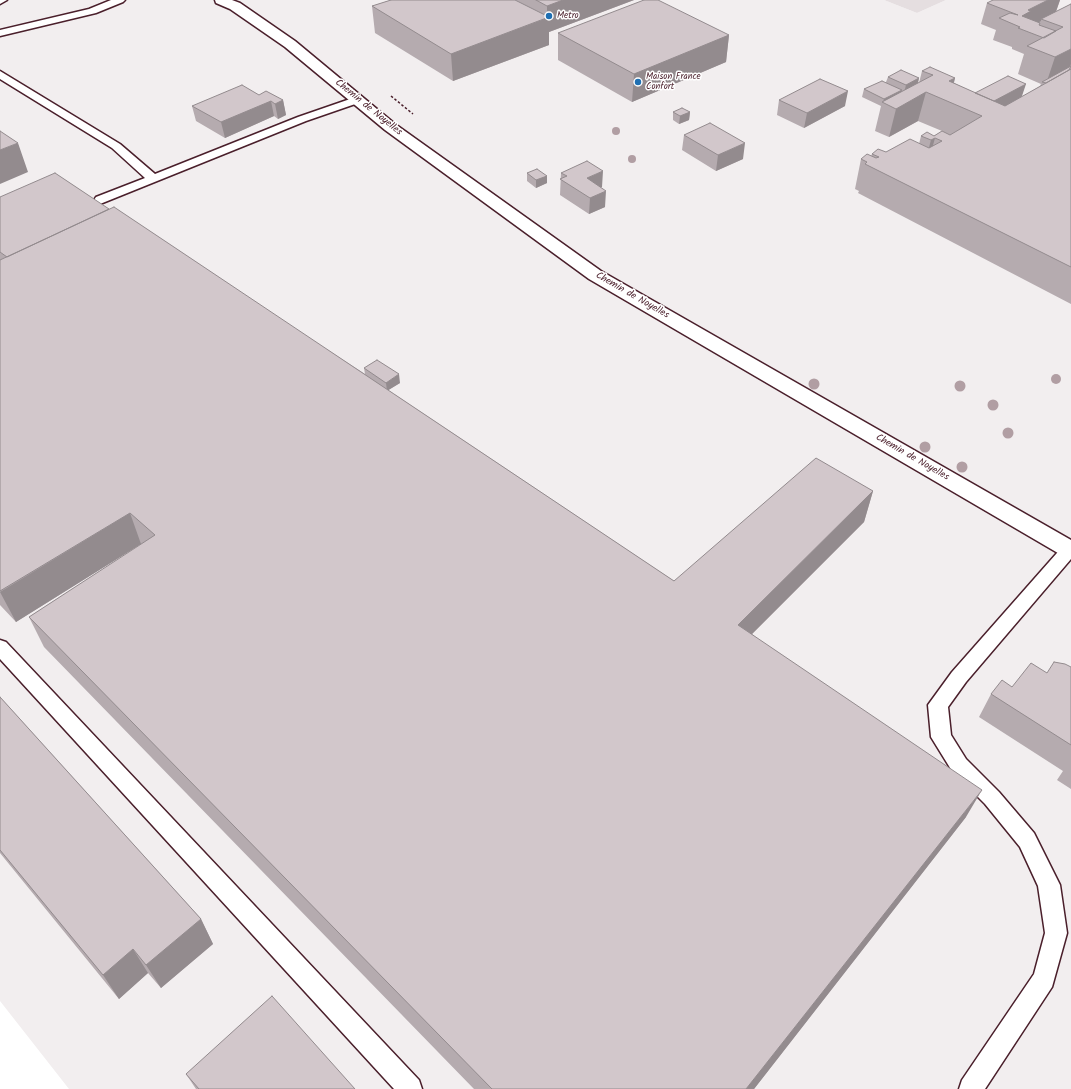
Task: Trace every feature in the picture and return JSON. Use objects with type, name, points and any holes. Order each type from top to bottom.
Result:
[{"type":"street","name":"Chemin de Noyelles","points":[[221,0],[235,6],[290,44],[396,132],[595,275],[1070,549]]},
{"type":"lane","points":[[0,33],[92,11],[120,0]]},
{"type":"lane","points":[[0,74],[116,146],[154,179]]},
{"type":"lane","points":[[100,200],[302,119],[357,100]]},
{"type":"lane","points":[[971,1089],[1044,979],[1056,934],[1049,885],[1027,840],[992,798],[959,765],[941,737],[938,705],[959,677],[1070,549]]},
{"type":"lane","points":[[0,647],[410,1089]]},
{"type":"path","points":[[388,93],[417,117]]},
{"type":"shaded area","points":[[0,0],[884,0],[917,13],[946,0],[1071,0],[1071,1089],[69,1089],[0,1001]]},
{"type":"shaded area","points":[[884,0],[946,0],[917,13]]},
{"type":"building","points":[[391,0],[515,0],[549,17],[451,54],[372,6]]},
{"type":"building","points":[[536,0],[563,0],[547,6]]},
{"type":"building","points":[[644,0],[658,0],[729,35],[634,74],[558,33]]},
{"type":"building","points":[[993,0],[1048,0],[1028,10],[1031,11],[1022,16],[1040,23],[1039,25],[1056,31],[1044,38],[1018,28],[1020,27],[999,18],[1010,13],[1018,15],[987,3]]},
{"type":"building","points":[[1071,4],[1071,49],[1055,57],[1027,46],[1063,27],[1041,19]]},
{"type":"building","points":[[1071,66],[1069,70],[1046,83],[1042,82]]},
{"type":"building","points":[[930,67],[955,78],[949,81],[1005,106],[1071,69],[1071,267],[865,164],[867,162],[861,159],[867,154],[876,158],[879,157],[872,154],[878,149],[886,152],[910,139],[929,148],[942,141],[935,138],[931,140],[921,136],[927,132],[934,136],[942,131],[950,135],[982,116],[926,92],[896,109],[882,102],[933,75],[922,71]]},
{"type":"building","points":[[901,70],[919,78],[906,85],[888,77]]},
{"type":"building","points":[[1008,76],[1026,84],[994,101],[975,93]]},
{"type":"building","points":[[820,79],[848,91],[807,113],[779,100]]},
{"type":"building","points":[[882,81],[902,90],[884,99],[864,89]]},
{"type":"building","points":[[242,85],[259,95],[266,91],[283,100],[275,104],[271,101],[221,122],[192,106]]},
{"type":"building","points":[[682,108],[690,112],[680,116],[673,112]]},
{"type":"building","points":[[710,123],[745,143],[718,155],[684,135]]},
{"type":"building","points":[[0,131],[18,143],[0,150]]},
{"type":"building","points":[[587,161],[603,171],[587,178],[606,191],[590,198],[560,179],[567,176],[561,173]]},
{"type":"building","points":[[537,169],[547,176],[536,180],[527,173]]},
{"type":"building","points":[[55,173],[109,209],[7,257],[0,252],[0,197]]},
{"type":"building","points":[[114,207],[674,581],[816,458],[873,491],[738,625],[982,790],[746,1089],[492,1089],[29,617],[155,535],[130,513],[0,591],[0,260]]},
{"type":"building","points":[[377,360],[399,374],[386,383],[364,368]]},
{"type":"building","points":[[1054,662],[1071,667],[1071,745],[991,694],[1002,680],[1012,687],[1031,663],[1047,673]]},
{"type":"building","points":[[0,697],[201,919],[146,965],[133,949],[103,975],[0,850]]},
{"type":"building","points":[[272,996],[355,1089],[199,1089],[186,1074]]},
{"type":"place","name":"Metro","points":[[549,16]]},
{"type":"place","name":"Maison France Confort","points":[[638,82]]}]
